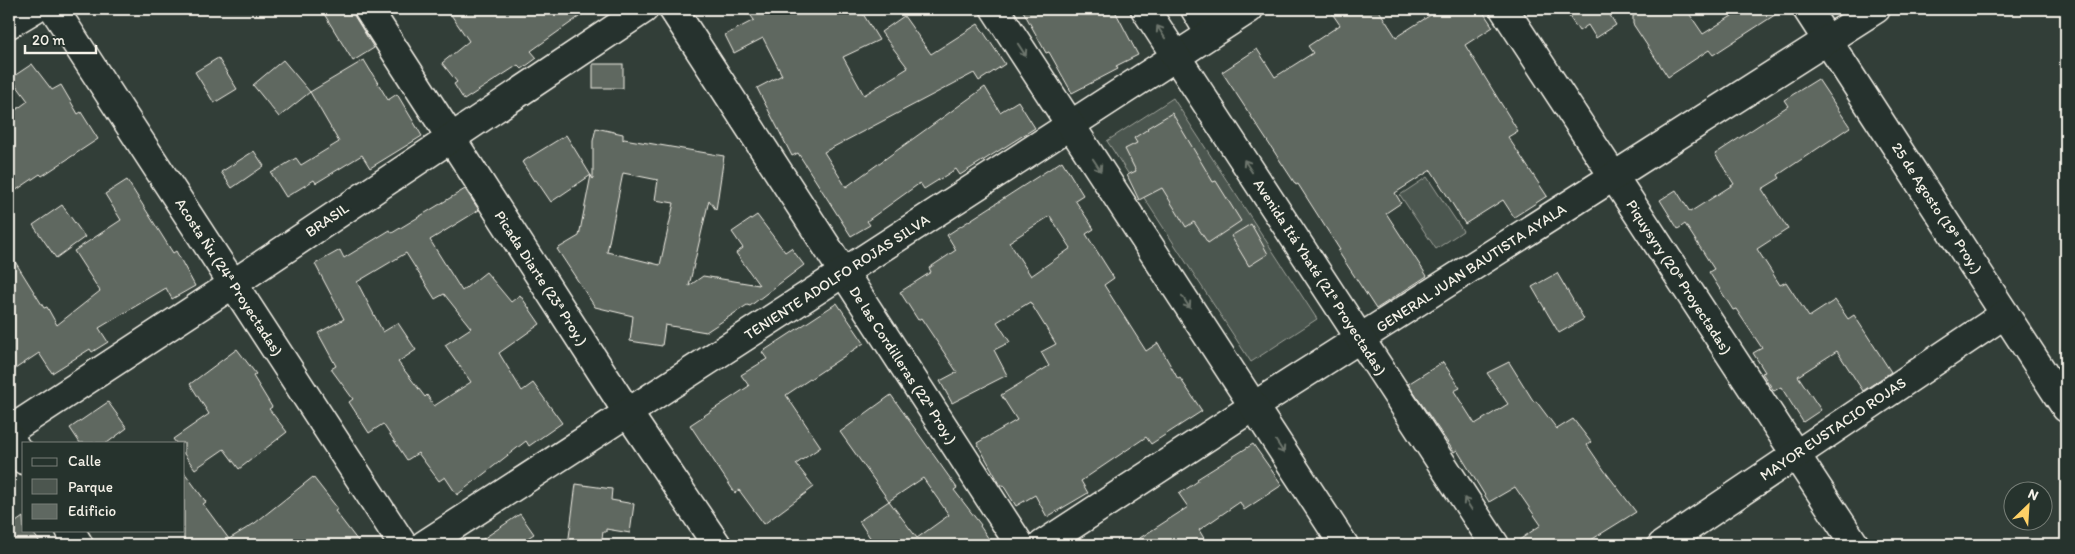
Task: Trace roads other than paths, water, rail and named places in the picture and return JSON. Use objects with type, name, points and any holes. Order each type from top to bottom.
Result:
[{"type":"street","points":[[9,24],[34,9]]},
{"type":"street","name":"Acosta Ñu (24ª Proyectadas)","points":[[54,9],[403,545]]},
{"type":"street","name":"Picada Diarte (23ª Proy.)","points":[[368,9],[628,412],[717,545]]},
{"type":"street","name":"BRASIL","points":[[9,431],[233,284],[450,137],[644,9]]},
{"type":"street","name":"De las Cordilleras (22ª Proy.)","points":[[673,9],[1020,545]]},
{"type":"street","points":[[995,9],[1344,545]]},
{"type":"street","name":"Avenida Itá Ybaté (21ª Proyectadas)","points":[[1145,9],[1495,545]]},
{"type":"street","points":[[1195,9],[1210,34]]},
{"type":"street","name":"TENIENTE ADOLFO ROJAS SILVA","points":[[424,545],[1250,9]]},
{"type":"street","name":"Piquysyry (20ª Proyectadas)","points":[[1504,9],[1855,545]]},
{"type":"street","name":"25 de Agosto (19ª Proy.)","points":[[1807,9],[2066,408]]},
{"type":"street","name":"GENERAL JUAN BAUTISTA AYALA","points":[[1042,545],[1254,406],[1876,9]]},
{"type":"street","name":"MAYOR EUSTACIO ROJAS","points":[[1662,545],[2005,314]]},
{"type":"street","points":[[9,437],[22,457]]},
{"type":"street","points":[[71,532],[79,545]]}]
